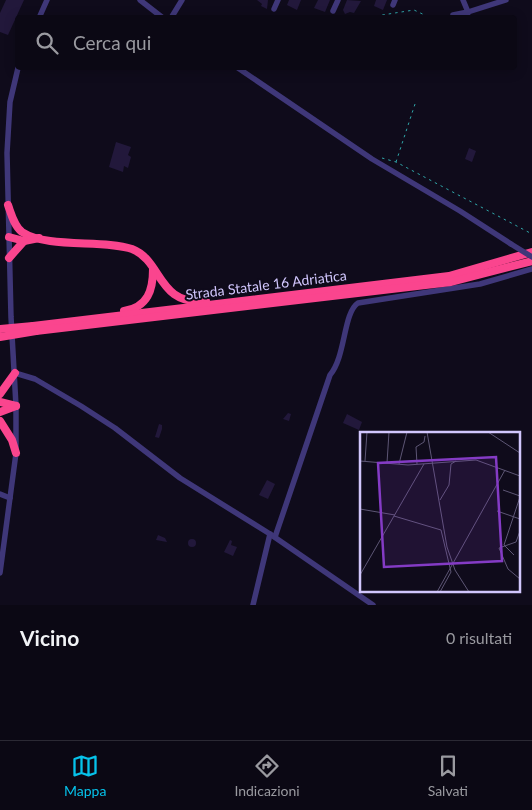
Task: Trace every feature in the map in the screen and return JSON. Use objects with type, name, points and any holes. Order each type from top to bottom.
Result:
[{"type":"highway","points":[[8,204],[16,225],[22,232],[39,238],[131,249],[146,258],[169,290],[193,301],[279,292],[300,294]]},
{"type":"highway","points":[[9,237],[22,232]]},
{"type":"highway","points":[[9,237],[24,241],[39,238]]},
{"type":"highway","points":[[9,258],[24,241]]},
{"type":"highway","name":"Strada Statale 16 Adriatica","points":[[0,337],[36,328],[449,276],[532,252]]},
{"type":"highway","name":"Strada Statale 16 Adriatica","points":[[0,329],[36,328],[450,282],[532,261]]},
{"type":"highway","points":[[36,328],[55,319],[135,308],[146,300],[151,292],[153,269]]},
{"type":"highway","points":[[0,394],[15,373]]},
{"type":"highway","points":[[0,402],[16,406]]},
{"type":"highway","points":[[0,412],[16,406]]},
{"type":"highway","points":[[0,420],[12,440],[16,453]]},
{"type":"street","points":[[40,15],[47,0]]},
{"type":"street","points":[[140,0],[158,15]]},
{"type":"street","points":[[173,15],[182,0]]},
{"type":"street","points":[[274,8],[278,0]]},
{"type":"street","points":[[333,11],[338,0]]},
{"type":"street","points":[[463,0],[467,15]]},
{"type":"street","points":[[453,15],[467,15],[506,0]]},
{"type":"street","points":[[0,573],[16,453],[15,373],[9,258],[8,121],[18,70]]},
{"type":"street","points":[[241,70],[372,159],[460,211],[532,257]]},
{"type":"street","points":[[253,605],[273,535],[330,375],[340,360],[348,313],[353,306],[358,303],[480,284],[532,269]]},
{"type":"street","points":[[15,373],[35,379],[115,428],[180,478],[273,535],[373,605]]},
{"type":"street","points":[[0,494],[10,498]]},
{"type":"path","points":[[382,15],[414,10],[425,15]]},
{"type":"path","points":[[396,162],[416,101]]},
{"type":"path","points":[[372,159],[378,157],[396,162],[532,234]]},
{"type":"building","points":[[6,0],[24,0],[17,15],[15,15],[15,20],[8,35],[0,32],[0,13]]},
{"type":"building","points":[[257,0],[268,0],[267,9],[261,6],[262,4]]},
{"type":"building","points":[[289,0],[301,0],[297,10],[287,5]]},
{"type":"building","points":[[318,0],[330,0],[325,12],[314,8]]},
{"type":"building","points":[[347,0],[361,1],[354,13],[345,14],[343,10]]},
{"type":"building","points":[[376,0],[387,0],[383,10],[374,6]]},
{"type":"building","points":[[116,142],[131,147],[128,155],[131,157],[128,168],[124,166],[123,172],[109,167]]},
{"type":"building","points":[[469,148],[476,151],[472,162],[465,159]]},
{"type":"building","points":[[288,413],[291,414],[289,421],[283,419]]},
{"type":"building","points":[[347,414],[362,422],[359,430],[343,423]]},
{"type":"building","points":[[159,424],[162,425],[162,429],[159,438],[155,437]]},
{"type":"building","points":[[267,480],[275,484],[268,499],[259,495]]},
{"type":"building","points":[[158,535],[165,538],[167,542],[156,540]]},
{"type":"building","points":[[192,539],[196,543],[192,547],[188,543]]},
{"type":"building","points":[[230,540],[232,541],[231,545],[237,547],[233,556],[224,552]]}]
